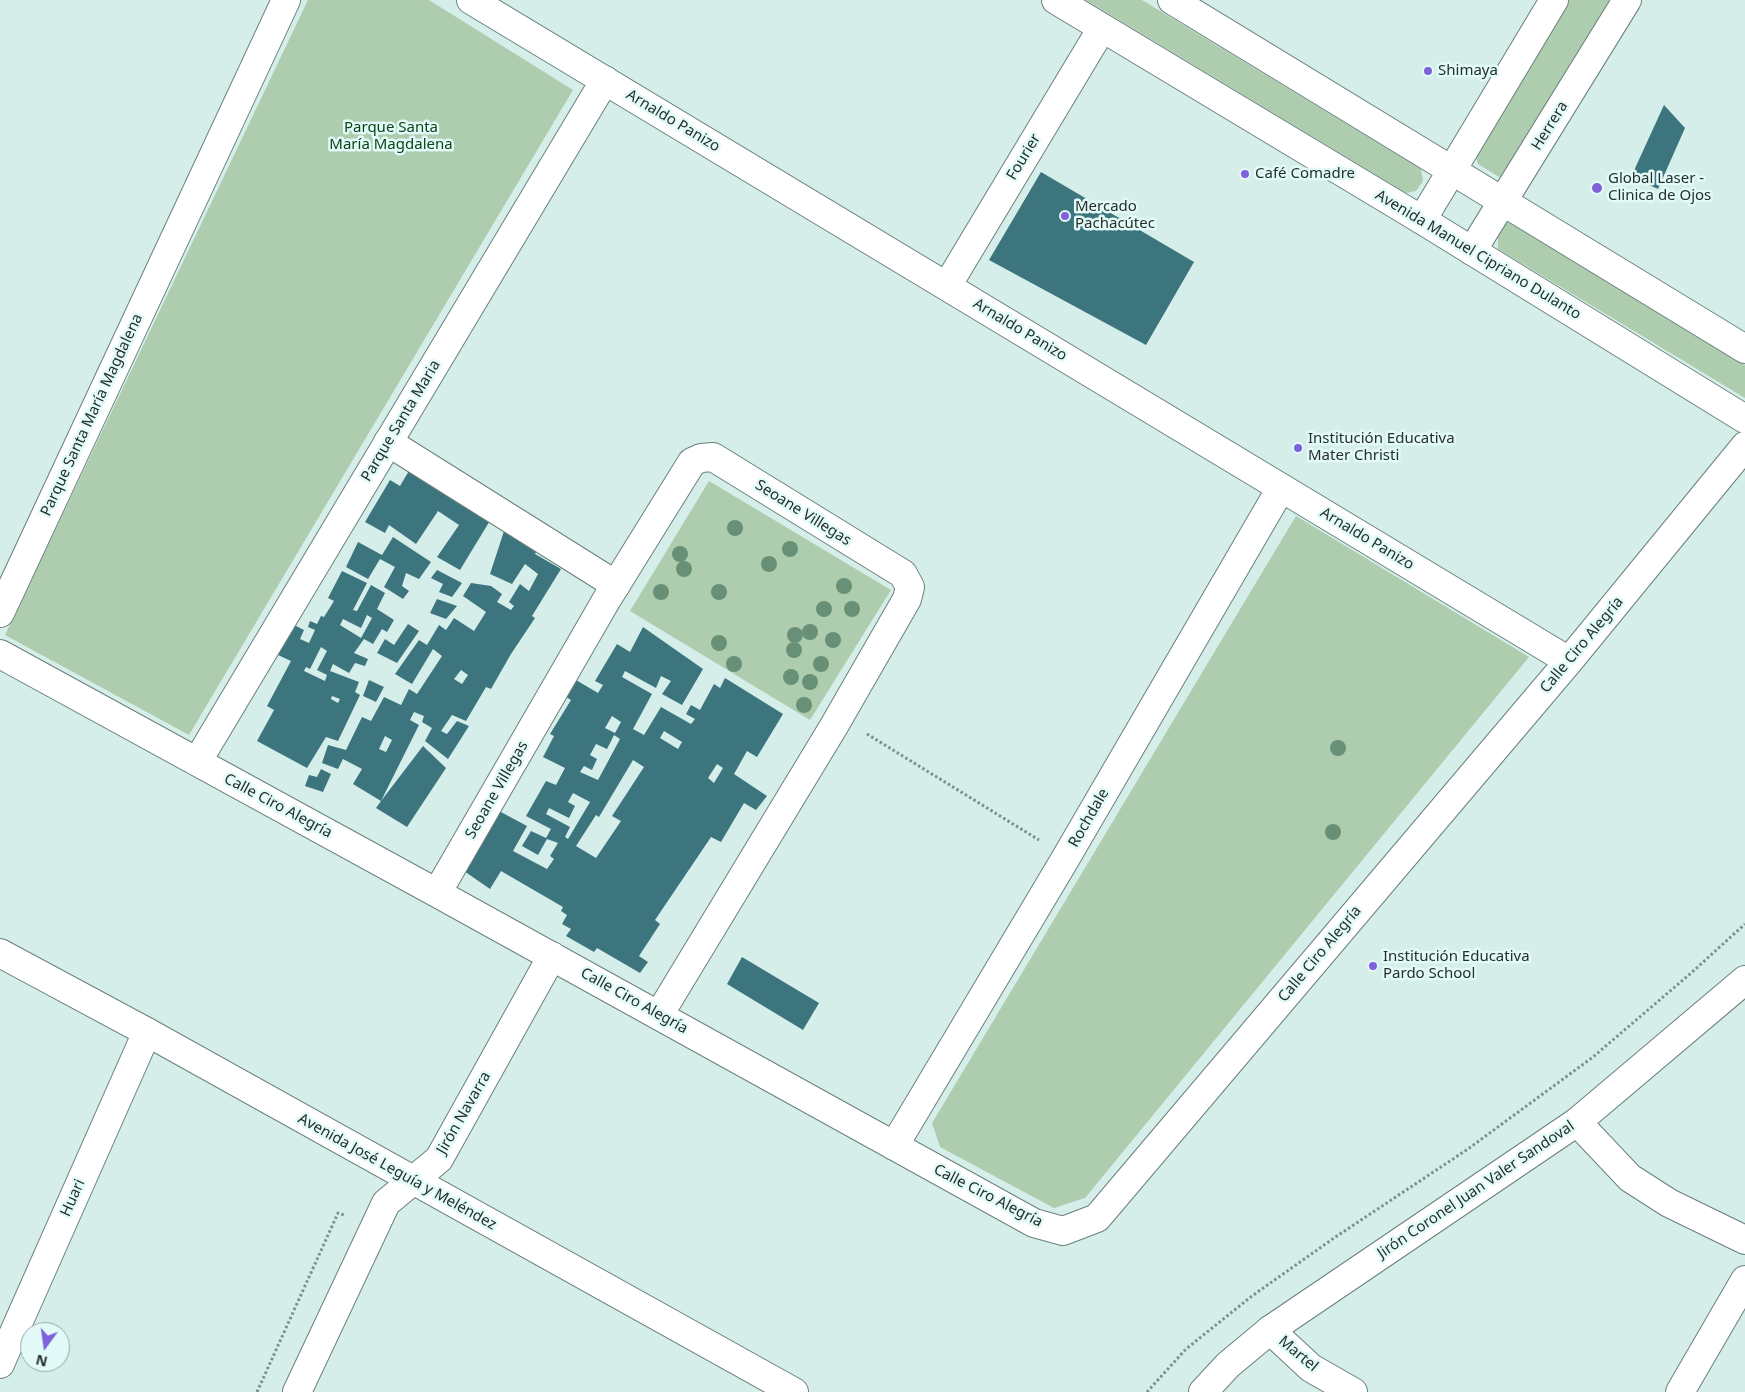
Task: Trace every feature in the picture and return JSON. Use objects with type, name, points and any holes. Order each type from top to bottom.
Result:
[{"type":"street","name":"Parque Santa María Magdalena","points":[[0,614],[286,0]]},
{"type":"street","name":"Arnaldo Panizo","points":[[471,0],[1569,661]]},
{"type":"street","name":"Avenida Manuel Cipriano Dulanto","points":[[1056,0],[1422,220],[1745,420]]},
{"type":"street","points":[[1172,0],[1745,349]]},
{"type":"street","points":[[1422,220],[1554,0]]},
{"type":"street","name":"Herrera","points":[[1472,251],[1627,0]]},
{"type":"street","name":"Fourier","points":[[947,286],[1102,28]]},
{"type":"street","name":"Parque Santa Maria","points":[[197,762],[605,80]]},
{"type":"street","points":[[388,442],[616,585]]},
{"type":"street","name":"Calle Ciro Alegría","points":[[0,654],[437,892],[1034,1223],[1063,1231],[1097,1218],[1569,661],[1745,446]]},
{"type":"street","name":"Seoane Villegas","points":[[437,892],[616,585],[692,462],[701,458],[713,457],[903,574],[910,587],[907,599],[839,717],[659,1015]]},
{"type":"street","name":"Rochdale","points":[[894,1146],[1281,488]]},
{"type":"street","name":"Avenida José Leguía y Meléndez","points":[[0,953],[146,1032],[794,1392]]},
{"type":"street","name":"Jirón Navarra","points":[[297,1392],[386,1203],[439,1158],[552,956]]},
{"type":"street","name":"Jirón Coronel Juan Valer Sandoval","points":[[1203,1392],[1228,1365],[1270,1330],[1576,1122],[1745,980]]},
{"type":"street","name":"Huari","points":[[0,1364],[146,1032]]},
{"type":"street","points":[[1576,1122],[1630,1178],[1669,1203],[1745,1240]]},
{"type":"street","points":[[1680,1392],[1745,1280]]},
{"type":"street","name":"Martel","points":[[1270,1330],[1311,1368],[1353,1392]]},
{"type":"path","points":[[839,717],[1066,856]]},
{"type":"path","points":[[1147,1392],[1186,1350],[1252,1296],[1334,1238],[1468,1149],[1593,1057],[1745,924]]},
{"type":"path","points":[[257,1392],[338,1213],[376,1226]]},
{"type":"green space","name":"Parque Santa María Magdalena","points":[[308,0],[429,0],[573,90],[189,735],[5,635]]},
{"type":"green space","points":[[1086,0],[1142,0],[1421,169],[1423,181],[1416,191],[1406,193]]},
{"type":"green space","points":[[1566,0],[1612,0],[1509,172],[1499,177],[1478,164],[1473,149]]},
{"type":"green space","points":[[1507,222],[1745,365],[1745,398],[1498,249],[1498,237]]},
{"type":"green space","points":[[709,481],[891,590],[810,720],[630,611]]},
{"type":"green space","points":[[1296,516],[1529,657],[1085,1198],[1054,1208],[940,1147],[932,1123]]},
{"type":"building","points":[[1664,105],[1685,128],[1658,189],[1631,177]]},
{"type":"building","name":"Mercado Pachacútec","points":[[1041,172],[1194,262],[1146,345],[989,260]]},
{"type":"building","points":[[413,464],[494,514],[460,570],[437,557],[459,525],[438,511],[416,544],[389,525],[385,533],[365,522],[390,480],[400,486]]},
{"type":"building","points":[[506,525],[540,545],[535,554],[561,569],[532,616],[535,618],[491,689],[486,687],[466,721],[452,715],[441,731],[447,734],[457,721],[469,726],[448,759],[425,741],[432,728],[422,722],[424,716],[414,712],[410,720],[419,725],[381,801],[353,784],[362,769],[343,759],[338,769],[322,763],[328,745],[346,750],[362,717],[371,721],[384,697],[401,705],[409,689],[417,694],[442,656],[433,649],[412,684],[395,674],[419,640],[427,645],[439,625],[446,630],[454,618],[474,631],[486,612],[463,596],[471,583],[491,586],[502,594],[497,602],[511,610],[514,606],[509,602],[520,584],[529,591],[538,574],[525,564],[512,584],[490,574]],"holes":[[[461,670],[468,675],[462,684],[454,679]],[[385,736],[392,740],[386,752],[379,749]]]},
{"type":"building","points":[[393,537],[431,562],[419,579],[406,573],[402,586],[409,591],[403,599],[384,587],[395,567],[380,559],[368,579],[346,567],[358,542],[382,555]]},
{"type":"building","points":[[437,570],[462,583],[452,597],[439,592],[443,584],[431,578]]},
{"type":"building","points":[[342,571],[367,583],[353,610],[357,611],[371,585],[385,593],[377,609],[394,620],[387,632],[382,629],[373,644],[364,639],[354,653],[368,659],[365,666],[355,663],[349,673],[333,664],[330,671],[359,682],[355,692],[360,695],[338,741],[326,737],[307,768],[257,741],[274,710],[267,706],[291,661],[278,655],[294,625],[304,630],[300,639],[309,643],[315,630],[308,627],[310,621],[317,624],[321,616],[324,617],[334,601],[328,598]],"holes":[[[367,615],[372,618],[361,638],[340,625],[343,619],[361,628]],[[321,647],[327,651],[317,670],[327,675],[325,681],[304,671],[306,667],[310,669]],[[332,696],[340,699],[338,703],[331,699]]]},
{"type":"building","points":[[437,599],[457,606],[446,619],[430,613]]},
{"type":"building","points":[[408,624],[419,631],[397,663],[377,653],[385,639],[394,645]]},
{"type":"building","points":[[643,627],[703,669],[682,705],[662,694],[671,681],[661,676],[656,688],[625,671],[622,677],[652,694],[633,729],[644,735],[661,707],[691,724],[695,719],[686,714],[691,705],[700,710],[714,684],[720,688],[725,678],[783,714],[757,757],[747,751],[734,774],[767,796],[756,810],[744,803],[721,842],[711,837],[655,920],[660,924],[639,956],[648,962],[640,973],[597,948],[594,952],[566,936],[571,929],[562,924],[567,915],[561,911],[563,907],[501,871],[490,889],[464,871],[499,811],[527,826],[513,851],[547,869],[554,859],[550,856],[558,843],[547,839],[538,855],[522,846],[531,831],[546,838],[551,829],[526,816],[546,781],[556,785],[565,768],[543,757],[554,736],[550,734],[571,700],[566,697],[576,680],[598,693],[603,685],[595,681],[617,644],[630,652]],"holes":[[[612,716],[621,722],[615,733],[605,728]],[[664,731],[682,742],[678,749],[660,738]],[[614,735],[620,739],[598,780],[580,772],[584,766],[592,770],[597,759],[590,755],[596,744],[607,749]],[[633,760],[644,767],[612,816],[621,821],[596,858],[576,846],[596,815],[599,817]],[[717,764],[723,768],[714,783],[708,778]],[[573,793],[590,802],[568,839],[565,837],[570,827],[546,814],[549,808],[569,818],[575,806],[568,802]]]},
{"type":"building","points":[[369,680],[384,687],[376,702],[363,696]]},
{"type":"building","points":[[423,746],[446,768],[407,827],[376,808]]},
{"type":"building","points":[[321,769],[331,774],[323,792],[305,786],[309,775],[317,777]]},
{"type":"building","points":[[742,957],[819,1003],[803,1030],[727,984]]},
{"type":"place","name":"Shimaya","points":[[1428,71]]},
{"type":"place","name":"Café Comadre","points":[[1245,174]]},
{"type":"place","name":"Global Laser - Clinica de Ojos","points":[[1597,188]]},
{"type":"place","name":"Mercado Pachacútec","points":[[1065,216]]},
{"type":"place","name":"Institución Educativa Mater Christi","points":[[1298,448]]},
{"type":"place","name":"Institución Educativa Pardo School","points":[[1373,966]]}]
